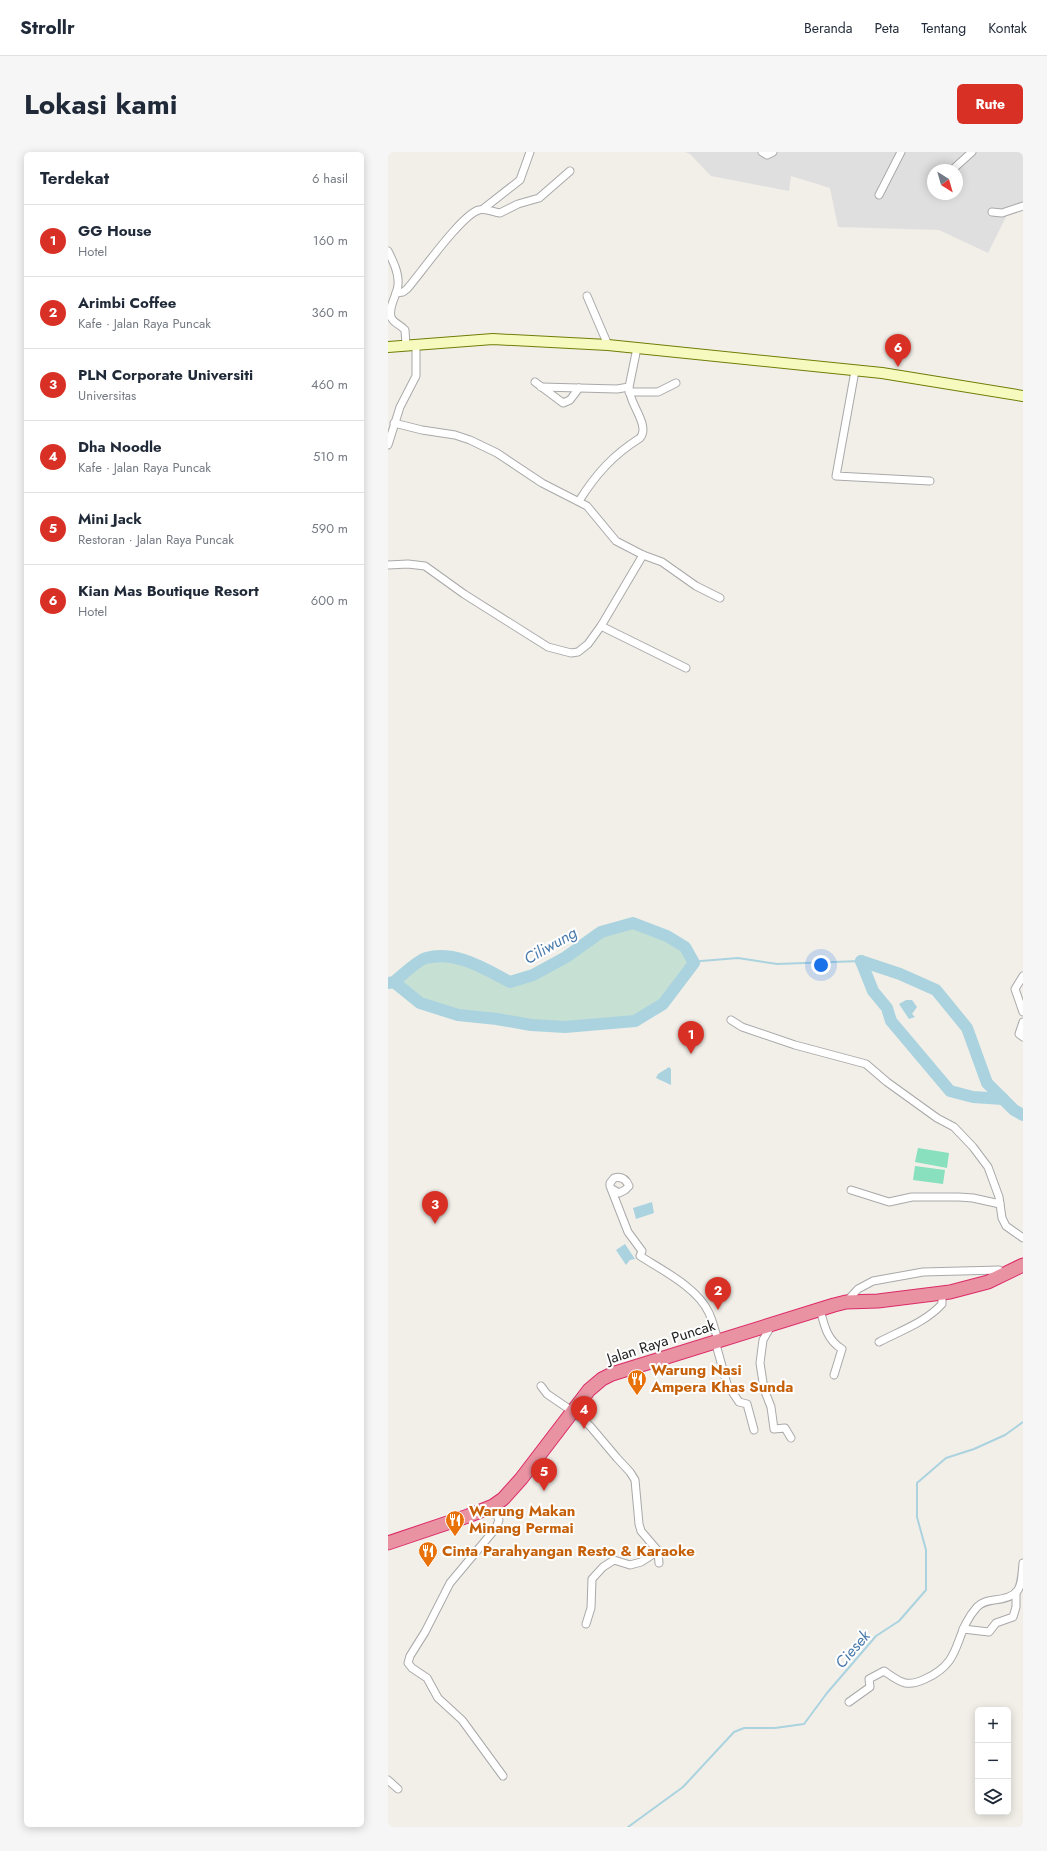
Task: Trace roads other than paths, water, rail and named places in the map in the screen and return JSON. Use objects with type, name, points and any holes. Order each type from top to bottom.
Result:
[{"type":"highway","name":"Jalan Raya Puncak","points":[[388,1543],[468,1516],[493,1506],[503,1499],[521,1479],[589,1390],[602,1379],[612,1374],[773,1322],[846,1302],[878,1301],[942,1294],[988,1282],[1023,1265]]},
{"type":"street","points":[[396,293],[403,292],[407,289],[438,250],[471,215],[483,209],[520,180],[530,152]]},
{"type":"street","points":[[762,152],[767,156],[773,152]]},
{"type":"street","points":[[879,195],[901,152]]},
{"type":"street","points":[[959,164],[972,152]]},
{"type":"street","points":[[483,209],[500,213],[518,204],[539,198],[570,171]]},
{"type":"street","points":[[992,212],[1002,213],[1023,206]]},
{"type":"street","points":[[388,251],[398,278],[398,286],[391,303],[391,316],[394,321],[405,330],[406,345]]},
{"type":"street","points":[[587,296],[608,345]]},
{"type":"street","points":[[388,347],[493,339],[608,345],[855,371],[1023,396]]},
{"type":"street","points":[[388,445],[402,401],[416,376],[416,344]]},
{"type":"street","points":[[579,501],[593,479],[610,462],[640,438],[644,433],[644,426],[629,389],[637,348]]},
{"type":"street","points":[[855,371],[836,476],[930,480]]},
{"type":"street","points":[[535,382],[560,402],[565,403],[570,400],[579,388]]},
{"type":"street","points":[[541,387],[629,389],[658,392],[676,383]]},
{"type":"street","points":[[394,423],[422,430],[456,435],[497,453],[542,483],[579,501],[592,510],[616,541],[643,555],[662,562],[696,586],[720,598]]},
{"type":"street","points":[[388,565],[408,564],[425,566],[464,594],[548,647],[565,652],[578,652],[584,649],[601,626],[643,555]]},
{"type":"street","points":[[601,626],[686,668]]},
{"type":"street","points":[[1023,976],[1016,989],[1023,1012]]},
{"type":"street","points":[[731,1020],[742,1027],[795,1045],[866,1064],[887,1082],[937,1118],[958,1131],[981,1156],[988,1167],[1000,1204],[1002,1218],[1006,1226],[1023,1238]]},
{"type":"street","points":[[1023,1022],[1019,1034],[1023,1037]]},
{"type":"street","points":[[612,1189],[628,1232],[642,1251],[640,1256],[657,1268],[673,1275],[697,1297],[709,1312],[727,1384],[739,1402],[746,1404],[754,1430]]},
{"type":"street","points":[[851,1190],[889,1202],[912,1196],[973,1198],[1000,1204]]},
{"type":"street","points":[[846,1302],[858,1289],[873,1281],[923,1272],[999,1270]]},
{"type":"street","points":[[879,1342],[919,1321],[934,1311],[942,1304],[942,1294]]},
{"type":"street","points":[[820,1309],[828,1335],[835,1345],[842,1349],[834,1375]]},
{"type":"street","points":[[773,1322],[763,1340],[760,1363],[765,1393],[771,1407],[774,1429],[785,1428],[791,1438]]},
{"type":"street","points":[[541,1386],[548,1394],[590,1426],[630,1472],[635,1480],[641,1531],[658,1552],[659,1563]]},
{"type":"street","points":[[493,1506],[498,1520],[496,1528],[450,1583],[421,1639],[410,1656],[408,1663],[412,1668],[427,1678],[438,1698],[462,1720],[503,1776]]},
{"type":"street","points":[[586,1624],[591,1608],[592,1579],[602,1567],[614,1560],[627,1564],[635,1564],[658,1552]]},
{"type":"street","points":[[849,1702],[870,1687],[869,1679],[884,1671],[892,1678],[908,1684],[922,1681],[937,1674],[949,1663],[956,1652],[966,1622],[981,1604],[988,1601],[1010,1597],[1016,1592],[1021,1582],[1023,1563]]},
{"type":"street","points":[[963,1629],[989,1632],[996,1623],[1013,1617],[1016,1607],[1016,1592]]},
{"type":"street","points":[[388,1780],[398,1789]]},
{"type":"water","points":[[906,1000],[912,1000],[917,1007],[912,1014],[915,1017],[909,1019],[899,1004]]},
{"type":"water","points":[[669,1067],[671,1069],[671,1085],[656,1078],[658,1074]]},
{"type":"water","points":[[652,1202],[654,1213],[636,1219],[633,1208]]},
{"type":"water","points":[[625,1244],[635,1259],[630,1260],[626,1265],[616,1250]]},
{"type":"waterway","name":"Ciliwung","points":[[388,983],[394,982],[423,959],[437,956],[470,962],[510,982],[533,975],[566,957],[601,932],[633,923],[667,936],[685,947],[694,963],[663,1004],[635,1021],[565,1027],[531,1025],[497,1019],[458,1015],[420,1003],[394,982]]},
{"type":"waterway","name":"Ciliwung","points":[[694,963],[738,958],[777,964],[861,961]]},
{"type":"waterway","points":[[861,961],[900,974],[936,990],[967,1028],[987,1083],[1014,1110],[1023,1115]]},
{"type":"waterway","points":[[861,961],[873,991],[887,1008],[891,1021],[950,1091],[973,1097],[1003,1099]]},
{"type":"waterway","name":"Ciesek","points":[[628,1827],[683,1787],[734,1732],[744,1728],[775,1728],[804,1724],[827,1693],[876,1636],[899,1621],[926,1590],[926,1550],[917,1517],[917,1483],[946,1458],[974,1449],[1005,1435],[1023,1422]]},
{"type":"place","name":"Kian Mas Boutique Resort","points":[[898,367]]},
{"type":"place","name":"GG House","points":[[691,1054]]},
{"type":"place","name":"PLN Corporate Universiti","points":[[435,1224]]},
{"type":"place","name":"Arimbi Coffee","points":[[718,1310]]},
{"type":"place","name":"Warung Nasi Ampera Khas Sunda","points":[[637,1396]]},
{"type":"place","name":"Dha Noodle","points":[[584,1429]]},
{"type":"place","name":"Mini Jack","points":[[544,1491]]},
{"type":"place","name":"Warung Makan Minang Permai","points":[[455,1537]]},
{"type":"place","name":"Cinta Parahyangan Resto & Karaoke","points":[[428,1568]]}]
